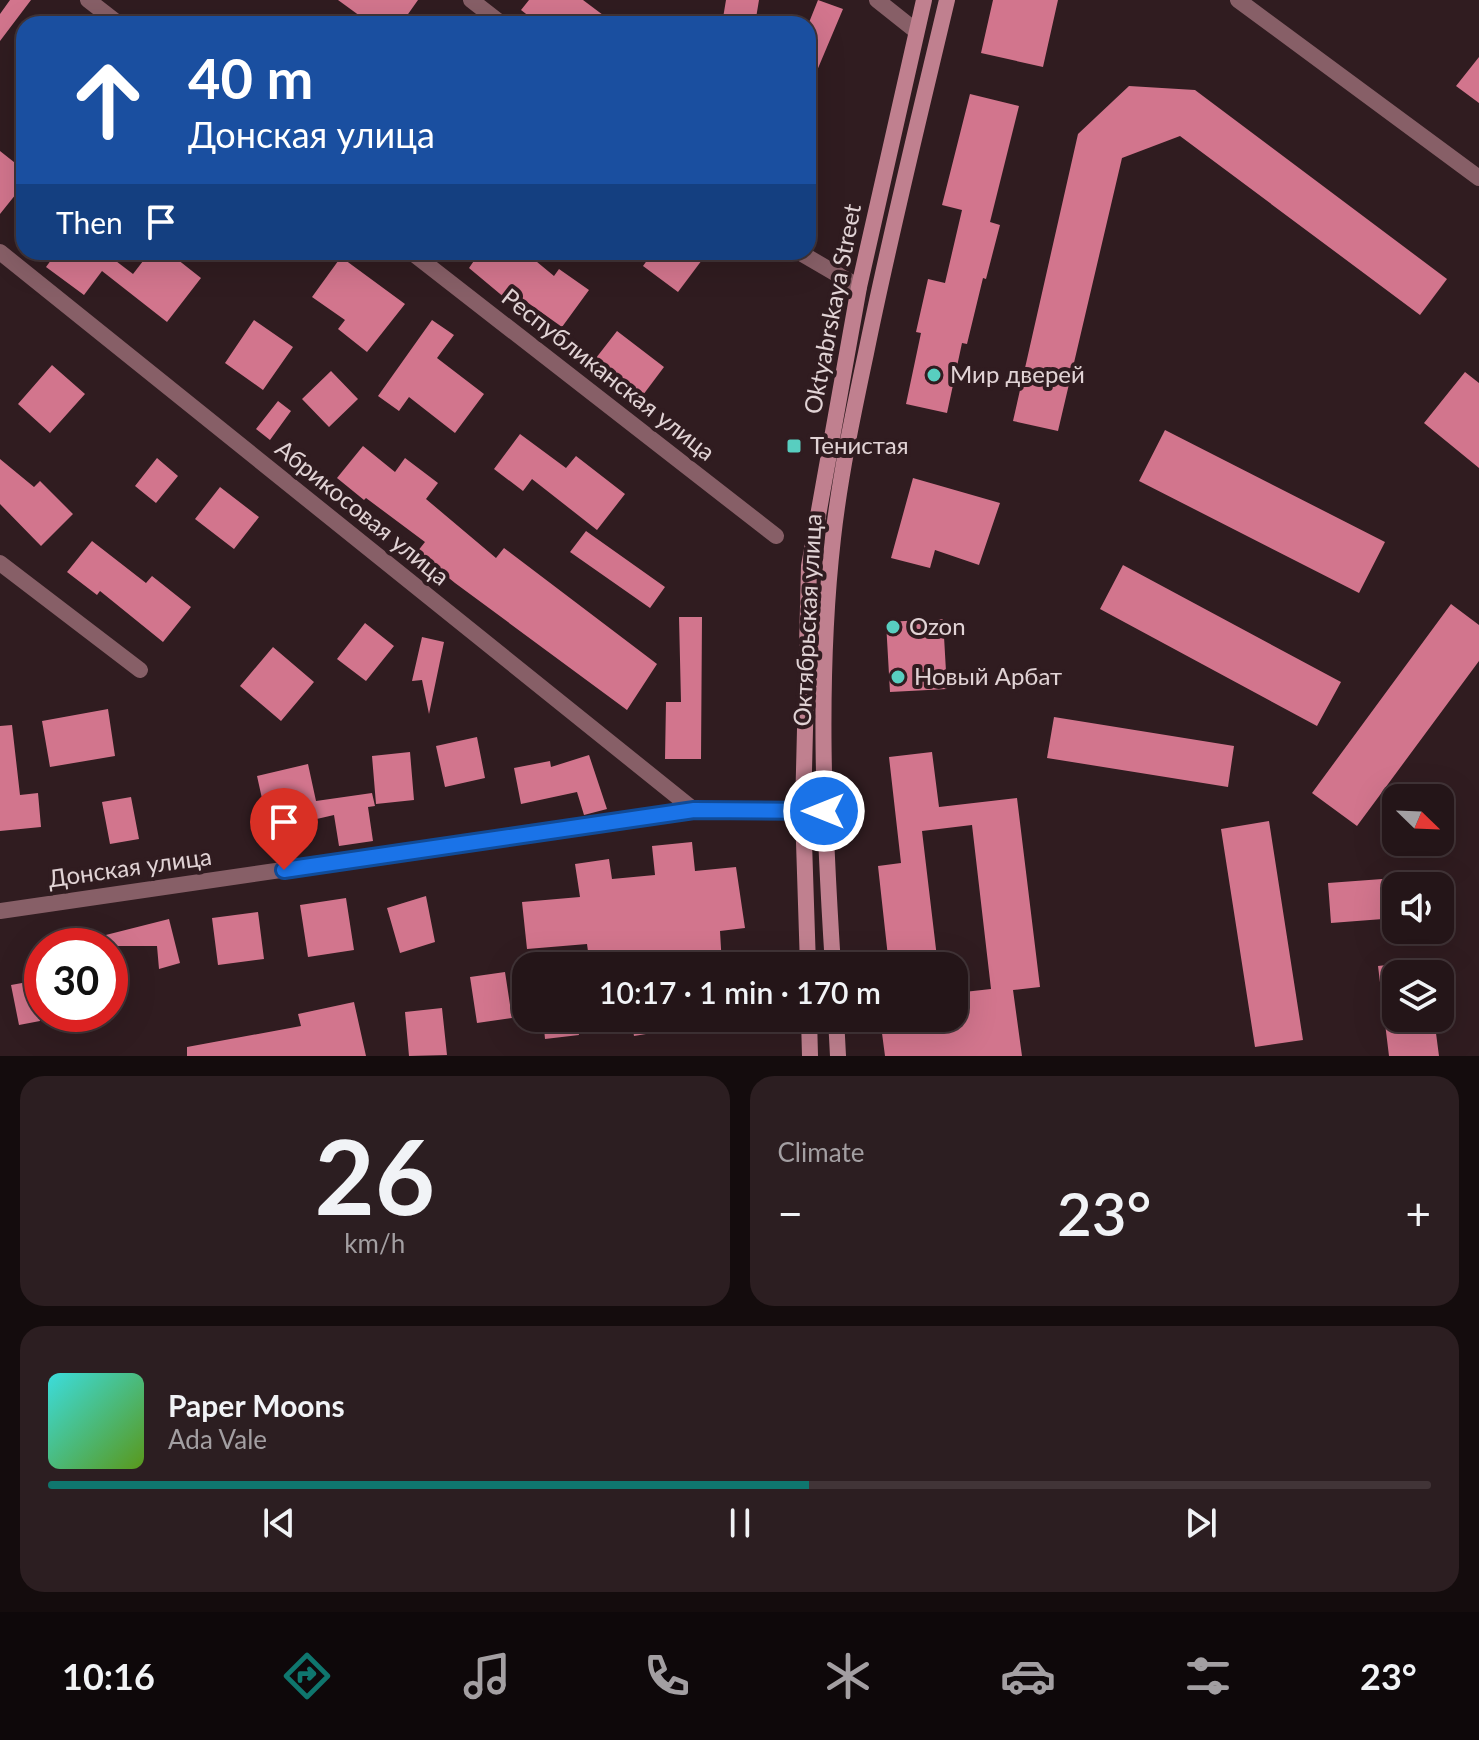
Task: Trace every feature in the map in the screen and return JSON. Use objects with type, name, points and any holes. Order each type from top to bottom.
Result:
[{"type":"main road","name":"Oktyabrskaya Street","points":[[808,952],[803,811],[809,566],[859,287],[924,0]]},
{"type":"main road","name":"Октябрьская улица","points":[[832,952],[824,811],[825,660],[833,538],[885,258],[947,0]]},
{"type":"main road","points":[[809,1032],[810,1056]]},
{"type":"main road","points":[[837,1032],[838,1056]]},
{"type":"street","points":[[88,0],[109,16]]},
{"type":"street","points":[[471,0],[492,16]]},
{"type":"street","points":[[877,0],[916,31]]},
{"type":"street","points":[[1238,0],[1479,178]]},
{"type":"street","name":"Абрикосовая улица","points":[[0,252],[694,810]]},
{"type":"street","name":"Республиканская улица","points":[[421,260],[776,536]]},
{"type":"street","points":[[813,260],[859,287]]},
{"type":"street","points":[[0,563],[140,670]]},
{"type":"street","name":"Донская улица","points":[[0,911],[694,810],[824,811]]},
{"type":"building","points":[[10,0],[31,0],[0,41],[0,14]]},
{"type":"building","points":[[338,0],[418,0],[407,16],[360,16]]},
{"type":"building","points":[[529,0],[583,0],[604,16],[529,16],[521,10]]},
{"type":"building","points":[[726,0],[759,0],[756,16],[723,16]]},
{"type":"building","points":[[818,0],[843,9],[816,73],[816,16],[812,16]]},
{"type":"building","points":[[993,0],[1058,0],[1043,67],[981,53]]},
{"type":"building","points":[[1479,57],[1479,103],[1456,86]]},
{"type":"building","points":[[1129,86],[1195,90],[1447,279],[1420,315],[1180,136],[1122,158],[1058,431],[1013,421],[1078,134]]},
{"type":"building","points":[[970,94],[1019,106],[990,222],[1000,225],[967,344],[962,343],[947,413],[906,404],[921,333],[916,332],[928,279],[945,283],[962,210],[942,205]]},
{"type":"building","points":[[0,151],[16,164],[16,194],[0,214]]},
{"type":"building","points":[[51,260],[115,260],[133,274],[144,260],[178,260],[201,278],[167,322],[102,271],[84,295],[46,267]]},
{"type":"building","points":[[339,260],[345,260],[405,304],[367,352],[338,329],[345,320],[312,297]]},
{"type":"building","points":[[474,260],[535,260],[554,276],[559,269],[589,290],[562,327],[517,295],[511,303],[469,268]]},
{"type":"building","points":[[647,260],[702,260],[678,292],[643,266]]},
{"type":"building","points":[[254,320],[293,347],[263,390],[225,363]]},
{"type":"building","points":[[432,320],[454,335],[437,358],[484,394],[455,433],[409,397],[399,411],[378,396]]},
{"type":"building","points":[[617,331],[664,367],[643,395],[596,358]]},
{"type":"building","points":[[52,365],[85,394],[50,433],[18,404]]},
{"type":"building","points":[[331,371],[358,399],[329,427],[302,399]]},
{"type":"building","points":[[1465,372],[1479,383],[1479,468],[1424,423]]},
{"type":"building","points":[[278,401],[291,411],[270,440],[256,429]]},
{"type":"building","points":[[1165,430],[1385,542],[1359,593],[1139,481]]},
{"type":"building","points":[[520,434],[566,468],[576,456],[625,494],[597,530],[532,479],[523,491],[494,469]]},
{"type":"building","points":[[363,446],[395,472],[405,458],[438,483],[426,499],[496,558],[504,548],[657,664],[627,710],[455,583],[417,552],[425,542],[337,478]]},
{"type":"building","points":[[157,458],[178,476],[156,503],[135,486]]},
{"type":"building","points":[[0,459],[34,487],[40,481],[73,514],[41,546],[0,504]]},
{"type":"building","points":[[913,478],[1000,503],[979,565],[935,550],[930,568],[891,558]]},
{"type":"building","points":[[220,487],[259,517],[234,549],[195,519]]},
{"type":"building","points":[[586,531],[665,587],[650,608],[570,552]]},
{"type":"building","points":[[92,541],[146,583],[152,576],[191,607],[163,642],[100,591],[97,595],[67,572]]},
{"type":"building","points":[[1123,565],[1341,682],[1317,726],[1100,609]]},
{"type":"building","points":[[1451,604],[1479,625],[1479,661],[1388,784],[1382,784],[1382,792],[1357,826],[1312,793]]},
{"type":"building","points":[[679,617],[702,617],[701,759],[665,759],[666,702],[681,702]]},
{"type":"building","points":[[943,619],[947,689],[890,692],[886,622]]},
{"type":"building","points":[[365,623],[394,646],[366,681],[337,659]]},
{"type":"building","points":[[422,637],[444,642],[429,714],[422,680],[412,681]]},
{"type":"building","points":[[273,647],[314,682],[281,721],[240,686]]},
{"type":"building","points":[[108,709],[115,756],[50,767],[42,721]]},
{"type":"building","points":[[1054,717],[1234,746],[1228,787],[1047,758]]},
{"type":"building","points":[[12,725],[20,795],[38,793],[41,827],[0,831],[0,726]]},
{"type":"building","points":[[477,737],[485,778],[445,787],[436,746]]},
{"type":"building","points":[[410,752],[414,800],[376,804],[372,756]]},
{"type":"building","points":[[932,752],[939,807],[1017,798],[1040,987],[1013,990],[1022,1056],[885,1056],[882,1032],[968,1032],[968,992],[991,989],[972,825],[922,831],[936,952],[887,952],[878,866],[901,863],[889,757]]},
{"type":"building","points":[[589,755],[607,809],[584,815],[577,792],[521,804],[514,768],[550,761],[551,767]]},
{"type":"building","points":[[308,764],[316,801],[372,793],[375,806],[368,807],[373,841],[339,846],[334,815],[269,830],[257,776]]},
{"type":"building","points":[[131,797],[139,839],[110,844],[102,802]]},
{"type":"building","points":[[1269,821],[1303,1040],[1255,1047],[1221,829]]},
{"type":"building","points":[[692,842],[695,871],[736,867],[745,928],[720,931],[721,952],[588,952],[587,944],[527,949],[522,902],[580,897],[575,864],[609,859],[612,879],[655,875],[652,846]]},
{"type":"building","points":[[1382,879],[1382,919],[1331,923],[1328,883]]},
{"type":"building","points":[[426,896],[435,942],[400,953],[387,908]]},
{"type":"building","points":[[346,898],[354,950],[308,957],[300,905]]},
{"type":"building","points":[[258,912],[264,959],[218,965],[212,918]]},
{"type":"building","points":[[169,919],[180,963],[159,969],[157,946],[128,946],[128,929]]},
{"type":"building","points":[[1378,966],[1382,966],[1382,999]]},
{"type":"building","points":[[505,972],[512,1018],[477,1023],[470,977]]},
{"type":"building","points":[[24,983],[24,1024],[19,1025],[11,985]]},
{"type":"building","points":[[354,1002],[366,1056],[187,1056],[187,1047],[301,1026],[298,1014]]},
{"type":"building","points":[[442,1008],[447,1055],[409,1056],[405,1012]]},
{"type":"building","points":[[544,1032],[578,1032],[579,1035],[545,1039]]},
{"type":"building","points":[[633,1032],[658,1032],[634,1036]]},
{"type":"building","points":[[1386,1032],[1436,1032],[1439,1056],[1389,1056]]},
{"type":"place","name":"Мир дверей","points":[[934,375]]},
{"type":"place","name":"Тенистая","points":[[794,446]]},
{"type":"place","name":"Ozon","points":[[893,627]]},
{"type":"place","name":"Новый Арбат","points":[[898,677]]},
{"type":"route","points":[[284,870],[694,810],[824,811]]}]
